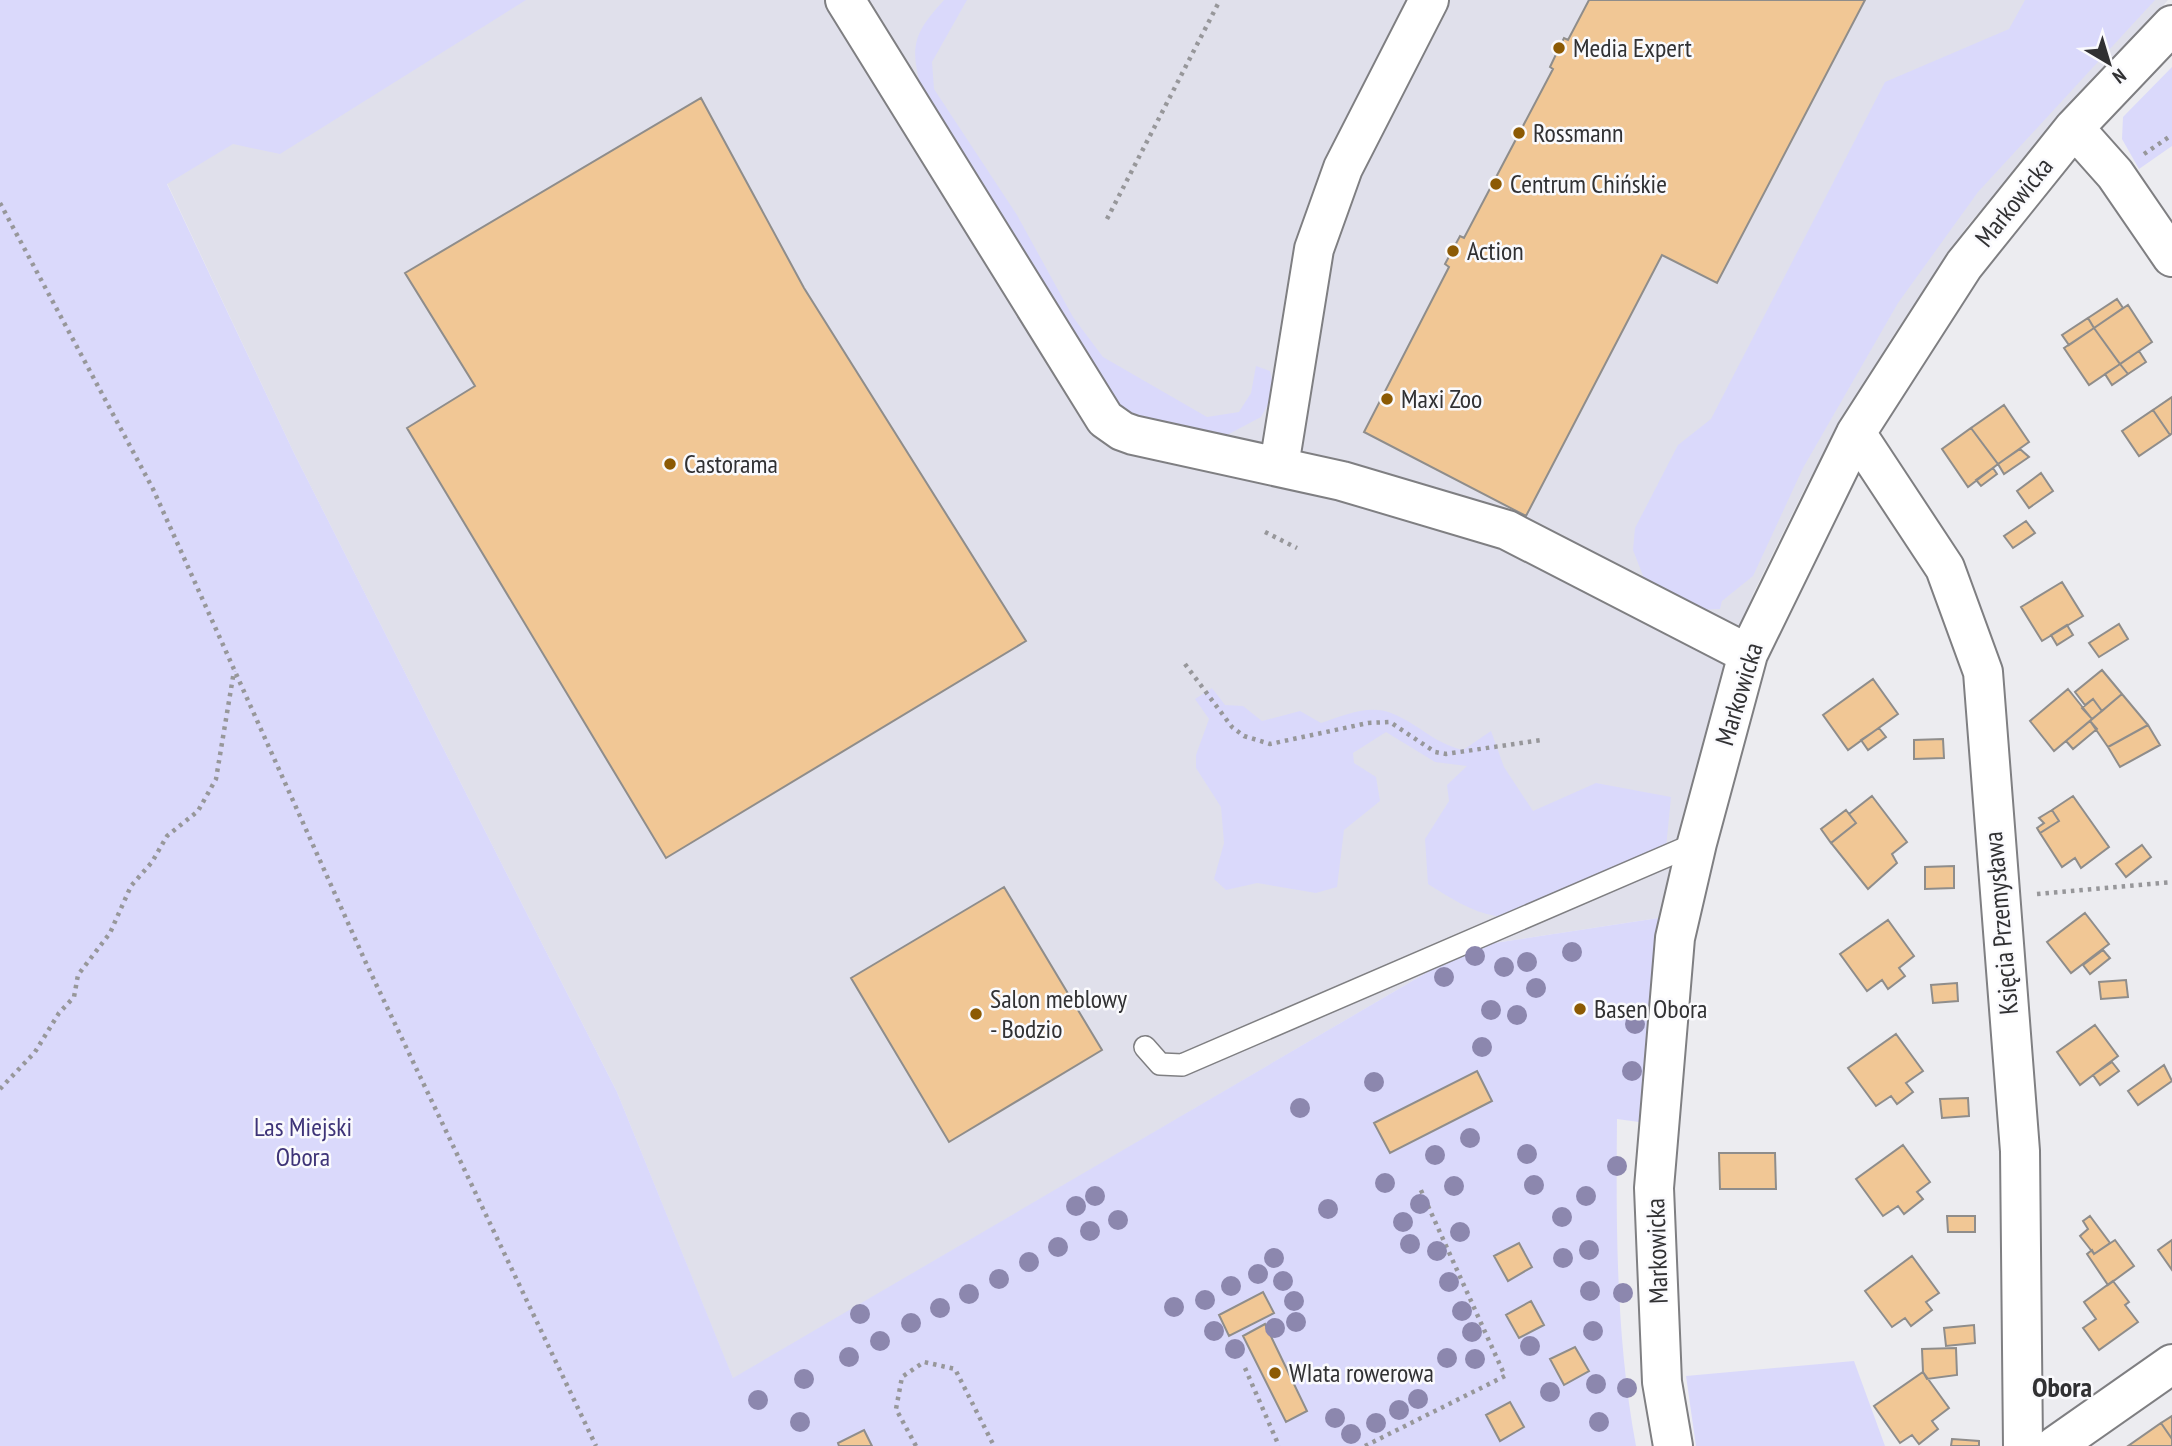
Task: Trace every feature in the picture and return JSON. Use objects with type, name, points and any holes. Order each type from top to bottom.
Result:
[{"type":"street","points":[[845,0],[1105,419],[1133,435],[1342,481],[1507,530],[1748,654]]},
{"type":"street","points":[[1279,466],[1314,249],[1343,168],[1429,0]]},
{"type":"street","name":"Markowicka","points":[[1673,1446],[1662,1382],[1654,1188],[1675,938],[1697,843],[1748,654],[1856,433],[1964,265],[2074,128],[2172,24]]},
{"type":"street","points":[[2074,128],[2115,174],[2172,257]]},
{"type":"street","name":"Księcia Przemysława","points":[[1856,433],[1945,568],[1983,672],[1998,897],[2020,1151],[2023,1446]]},
{"type":"street","points":[[2054,1446],[2172,1364]]},
{"type":"lane","points":[[1145,1047],[1160,1064],[1182,1065],[1697,843]]},
{"type":"path","points":[[1107,219],[1220,0]]},
{"type":"path","points":[[0,203],[153,489],[366,963],[596,1446]]},
{"type":"path","points":[[1265,532],[1297,548]]},
{"type":"path","points":[[1185,664],[1232,727],[1244,736],[1270,744],[1368,723],[1390,722],[1435,752],[1446,754],[1541,740]]},
{"type":"path","points":[[0,1089],[35,1052],[59,1013],[74,997],[78,975],[110,933],[131,886],[152,862],[166,836],[198,811],[216,779],[235,670]]},
{"type":"path","points":[[1998,897],[2172,882]]},
{"type":"path","points":[[1366,1446],[1505,1376],[1419,1186]]},
{"type":"path","points":[[916,1446],[896,1409],[902,1377],[924,1362],[955,1369],[994,1446]]},
{"type":"path","points":[[1245,1368],[1279,1446]]},
{"type":"shaded area","points":[[81,0],[2168,0],[1968,225],[1891,339],[1808,482],[1753,594],[1715,701],[1665,917],[1488,944],[1443,963],[733,1379],[617,1092],[294,453]]},
{"type":"green space","name":"Las Miejski Obora","points":[[0,0],[526,0],[280,154],[233,144],[167,184],[294,453],[617,1092],[733,1378],[1443,963],[1488,944],[1665,917],[1639,1122],[1617,1119],[1617,1242],[1621,1324],[1636,1446],[0,1446]]},
{"type":"green space","points":[[944,0],[967,0],[932,62],[934,89],[1017,215],[1073,317],[1103,357],[1207,417],[1239,412],[1251,393],[1256,366],[1270,371],[1275,392],[1261,417],[1227,435],[1180,433],[1126,415],[1108,395],[920,83],[915,57],[918,38],[927,20]]},
{"type":"green space","points":[[2025,0],[2155,0],[1978,192],[1898,303],[1803,468],[1753,576],[1722,601],[1720,609],[1692,610],[1645,581],[1633,550],[1635,528],[1678,445],[1711,419],[1885,82],[2009,29]]},
{"type":"green space","points":[[2172,67],[2172,146],[2139,169],[2122,139],[2123,117]]},
{"type":"green space","points":[[1212,688],[1225,705],[1243,706],[1262,721],[1300,711],[1321,723],[1356,712],[1383,711],[1401,717],[1442,742],[1463,750],[1491,731],[1504,767],[1533,811],[1596,783],[1671,797],[1666,848],[1578,887],[1507,914],[1496,916],[1469,908],[1428,884],[1425,839],[1449,801],[1447,785],[1467,766],[1435,762],[1386,732],[1353,753],[1354,763],[1376,777],[1380,801],[1344,830],[1337,887],[1316,893],[1257,883],[1226,890],[1214,879],[1224,843],[1221,807],[1196,768],[1196,755],[1209,719],[1195,699]]},
{"type":"green space","points":[[1854,1361],[1885,1446],[1696,1446],[1686,1376]]},
{"type":"building","points":[[1589,0],[1865,0],[1717,283],[1662,255],[1526,516],[1364,432],[1449,267],[1445,264],[1460,236],[1464,238],[1553,69],[1550,67],[1564,38],[1568,40]]},
{"type":"building","name":"Castorama","points":[[701,98],[804,288],[1026,641],[666,858],[407,428],[475,386],[405,273]]},
{"type":"building","points":[[2117,299],[2123,308],[2094,328],[2088,318]]},
{"type":"building","points":[[2128,305],[2152,342],[2120,364],[2094,328]]},
{"type":"building","points":[[2088,318],[2094,328],[2069,345],[2062,335]]},
{"type":"building","points":[[2094,328],[2120,364],[2089,385],[2064,348]]},
{"type":"building","points":[[2139,351],[2146,362],[2128,374],[2120,364]]},
{"type":"building","points":[[2120,364],[2128,374],[2112,385],[2105,374]]},
{"type":"building","points":[[2172,397],[2172,433],[2170,435],[2153,410]]},
{"type":"building","points":[[2004,405],[2029,442],[1998,464],[1971,428]]},
{"type":"building","points":[[2153,410],[2170,435],[2139,456],[2122,431]]},
{"type":"building","points":[[1971,428],[1998,464],[1968,487],[1942,449]]},
{"type":"building","points":[[2020,449],[2029,457],[2004,474],[1998,464]]},
{"type":"building","points":[[1993,468],[1997,474],[1981,486],[1976,480]]},
{"type":"building","points":[[2041,473],[2053,491],[2029,508],[2017,491]]},
{"type":"building","points":[[2026,521],[2035,533],[2013,548],[2004,536]]},
{"type":"building","points":[[2062,582],[2083,616],[2042,641],[2021,607]]},
{"type":"building","points":[[2119,624],[2128,639],[2099,657],[2089,643]]},
{"type":"building","points":[[2067,625],[2073,635],[2057,645],[2051,635]]},
{"type":"building","points":[[2102,670],[2122,694],[2102,711],[2093,699],[2085,705],[2075,692]]},
{"type":"building","points":[[1873,679],[1898,714],[1848,750],[1823,715]]},
{"type":"building","points":[[2068,689],[2092,719],[2054,751],[2030,721]]},
{"type":"building","points":[[2122,694],[2148,725],[2108,747],[2090,721]]},
{"type":"building","points":[[2093,699],[2102,711],[2092,719],[2082,708]]},
{"type":"building","points":[[2090,721],[2097,729],[2073,749],[2066,741]]},
{"type":"building","points":[[2148,725],[2160,745],[2120,767],[2108,747]]},
{"type":"building","points":[[1879,728],[1886,737],[1868,750],[1861,740]]},
{"type":"building","points":[[1943,739],[1944,758],[1914,759],[1914,740]]},
{"type":"building","points":[[1872,796],[1907,842],[1892,854],[1897,863],[1868,889],[1831,843],[1856,823],[1849,814]]},
{"type":"building","points":[[2073,796],[2109,847],[2081,868],[2075,858],[2062,867],[2040,833],[2059,821],[2052,810]]},
{"type":"building","points":[[1846,810],[1856,823],[1831,843],[1821,829]]},
{"type":"building","points":[[2052,810],[2059,821],[2040,833],[2037,828],[2044,823],[2039,818]]},
{"type":"building","points":[[2142,845],[2151,857],[2126,877],[2116,864]]},
{"type":"building","points":[[1954,866],[1954,888],[1925,889],[1925,867]]},
{"type":"building","name":"Salon meblowy - Bodzio","points":[[1004,887],[1102,1050],[949,1142],[851,978]]},
{"type":"building","points":[[2085,913],[2109,944],[2071,973],[2047,942]]},
{"type":"building","points":[[1888,920],[1914,956],[1899,968],[1905,976],[1888,989],[1882,980],[1867,991],[1840,954]]},
{"type":"building","points":[[2103,950],[2110,958],[2090,974],[2083,965]]},
{"type":"building","points":[[2126,980],[2128,997],[2101,999],[2099,982]]},
{"type":"building","points":[[1957,983],[1958,1001],[1933,1003],[1931,985]]},
{"type":"building","points":[[2095,1025],[2118,1056],[2080,1085],[2057,1052]]},
{"type":"building","points":[[1896,1034],[1923,1071],[1906,1083],[1913,1092],[1897,1104],[1891,1096],[1876,1106],[1848,1068]]},
{"type":"building","points":[[2112,1062],[2119,1071],[2100,1085],[2093,1075]]},
{"type":"building","points":[[2164,1065],[2172,1081],[2138,1105],[2128,1091]]},
{"type":"building","points":[[1477,1071],[1492,1101],[1390,1153],[1374,1123]]},
{"type":"building","points":[[1968,1098],[1969,1116],[1942,1118],[1940,1099]]},
{"type":"building","points":[[1903,1145],[1930,1182],[1917,1192],[1923,1199],[1904,1214],[1898,1206],[1883,1216],[1856,1179]]},
{"type":"building","points":[[1719,1153],[1775,1153],[1776,1189],[1720,1189]]},
{"type":"building","points":[[1947,1216],[1975,1216],[1975,1232],[1948,1232]]},
{"type":"building","points":[[2090,1216],[2110,1243],[2094,1254],[2080,1236],[2088,1229],[2083,1221]]},
{"type":"building","points":[[2115,1240],[2134,1266],[2108,1285],[2087,1254],[2092,1250],[2094,1254]]},
{"type":"building","points":[[2172,1240],[2172,1270],[2158,1250]]},
{"type":"building","points":[[1519,1243],[1532,1267],[1508,1281],[1494,1256]]},
{"type":"building","points":[[1912,1256],[1939,1293],[1926,1302],[1932,1310],[1911,1326],[1905,1318],[1892,1327],[1865,1291]]},
{"type":"building","points":[[2113,1281],[2129,1302],[2125,1305],[2138,1322],[2099,1350],[2083,1328],[2096,1319],[2084,1302]]},
{"type":"building","points":[[1263,1292],[1274,1313],[1229,1336],[1219,1315]]},
{"type":"building","points":[[1531,1301],[1544,1325],[1519,1338],[1506,1315]]},
{"type":"building","name":"WIata rowerowa","points":[[1265,1324],[1307,1411],[1286,1422],[1243,1336]]},
{"type":"building","points":[[1974,1325],[1975,1343],[1946,1346],[1944,1328]]},
{"type":"building","points":[[1575,1347],[1589,1371],[1564,1385],[1550,1359]]},
{"type":"building","points":[[1956,1348],[1957,1375],[1927,1379],[1923,1372],[1922,1349]]},
{"type":"building","points":[[1923,1372],[1949,1408],[1932,1421],[1938,1429],[1919,1444],[1912,1435],[1900,1443],[1874,1406]]},
{"type":"building","points":[[1510,1402],[1524,1427],[1500,1441],[1486,1415]]},
{"type":"building","points":[[2172,1416],[2172,1439],[2161,1423]]},
{"type":"building","points":[[2161,1423],[2172,1439],[2172,1446],[2128,1446]]},
{"type":"building","points":[[864,1430],[872,1446],[839,1446],[838,1443]]},
{"type":"building","points":[[1952,1439],[1979,1441],[1979,1446],[1951,1446]]},
{"type":"place","name":"Media Expert","points":[[1559,48]]},
{"type":"place","name":"Rossmann","points":[[1519,133]]},
{"type":"place","name":"Centrum Chińskie","points":[[1496,184]]},
{"type":"place","name":"Action","points":[[1453,251]]},
{"type":"place","name":"Maxi Zoo","points":[[1387,399]]},
{"type":"place","name":"Castorama","points":[[670,464]]},
{"type":"place","name":"Basen Obora","points":[[1580,1009]]},
{"type":"place","name":"Salon meblowy - Bodzio","points":[[976,1014]]},
{"type":"place","name":"WIata rowerowa","points":[[1275,1373]]},
{"type":"district","name":"Obora","points":[[2062,1387]]}]
